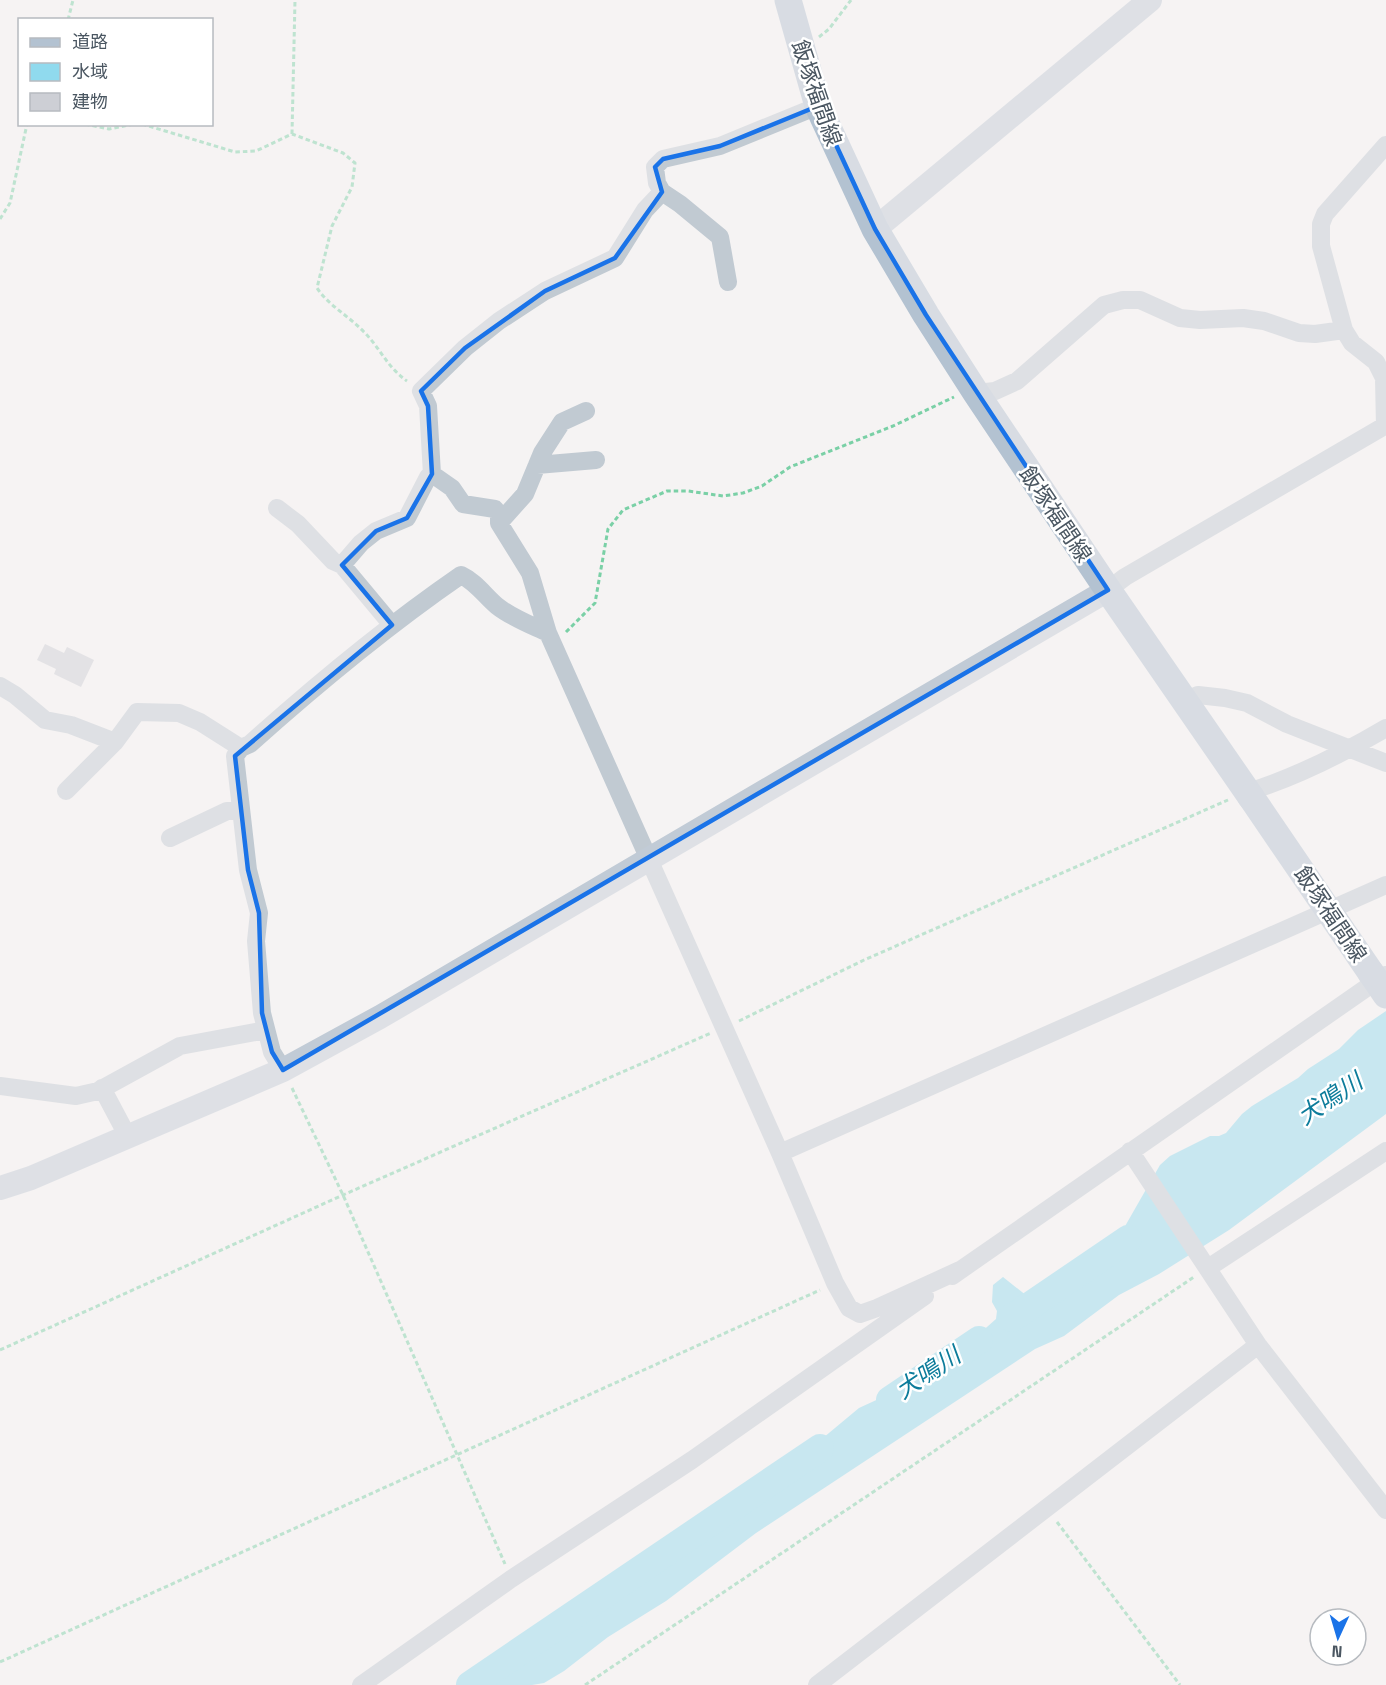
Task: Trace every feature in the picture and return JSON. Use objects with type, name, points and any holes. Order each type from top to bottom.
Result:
[{"type":"main road","name":"飯塚福間線","points":[[788,0],[818,106],[875,229],[926,315],[1108,590],[1380,982]]},
{"type":"street","points":[[875,229],[1150,0]]},
{"type":"street","points":[[728,282],[720,237],[662,192],[657,183],[655,167],[663,159],[720,146],[818,106]]},
{"type":"street","points":[[0,1188],[31,1178],[283,1070],[380,1017],[1386,425],[1384,378],[1376,362],[1352,343],[1344,330],[1321,246],[1321,224],[1325,214],[1386,145]]},
{"type":"street","points":[[432,474],[428,406],[421,391],[465,348],[499,321],[545,291],[615,258],[645,210],[662,192]]},
{"type":"street","points":[[976,393],[995,391],[1017,381],[1104,305],[1123,300],[1140,300],[1180,318],[1200,320],[1243,318],[1264,321],[1284,329],[1307,334],[1344,330]]},
{"type":"street","points":[[499,523],[525,494],[537,465],[562,422],[586,411]]},
{"type":"street","points":[[537,465],[596,460]]},
{"type":"street","points":[[432,474],[452,488],[463,504],[495,509],[499,514],[499,523],[530,573],[550,639],[849,1308],[860,1314],[960,1270]]},
{"type":"street","points":[[342,565],[361,543],[376,531],[407,518],[428,477],[432,474]]},
{"type":"street","points":[[277,508],[298,524],[333,561],[342,565],[392,625]]},
{"type":"street","points":[[283,1070],[272,1052],[262,1013],[256,942],[259,913],[248,870],[235,756],[241,748],[250,744],[292,706],[392,625],[461,575],[469,579],[497,606],[550,639]]},
{"type":"street","points":[[0,686],[15,694],[45,720],[71,725],[115,742]]},
{"type":"street","points":[[1185,701],[1198,695],[1247,703],[1349,750],[1386,763]]},
{"type":"street","points":[[66,791],[115,742],[137,712],[179,713],[200,722],[241,748]]},
{"type":"street","points":[[1249,794],[1349,750],[1386,728]]},
{"type":"street","points":[[170,838],[227,811],[241,811]]},
{"type":"street","points":[[780,1153],[1386,885]]},
{"type":"street","points":[[361,1685],[511,1579],[692,1460],[1130,1151],[1380,982]]},
{"type":"street","points":[[0,1086],[76,1096],[102,1088],[180,1046],[266,1030]]},
{"type":"street","points":[[102,1088],[128,1137]]},
{"type":"street","points":[[1130,1151],[1258,1345],[1386,1510]]},
{"type":"street","points":[[1208,1268],[1386,1151]]},
{"type":"street","points":[[817,1685],[1258,1345]]},
{"type":"path","points":[[68,18],[73,0]]},
{"type":"path","points":[[292,134],[295,0]]},
{"type":"path","points":[[801,50],[829,29],[850,0]]},
{"type":"path","points":[[0,219],[10,203],[27,126]]},
{"type":"path","points":[[95,126],[109,129],[124,126]]},
{"type":"path","points":[[149,126],[235,152],[256,151],[292,134],[343,153],[355,163],[352,187],[332,226],[317,288],[326,300],[366,333],[394,372],[421,391]]},
{"type":"path","points":[[550,639],[595,603],[608,529],[623,510],[668,491],[688,491],[723,496],[743,494],[762,486],[790,467],[893,426],[962,393],[976,393]]},
{"type":"path","points":[[0,1350],[343,1195],[723,1028],[864,960],[1249,794]]},
{"type":"path","points":[[283,1070],[343,1195],[511,1579]]},
{"type":"path","points":[[585,1685],[1208,1268]]},
{"type":"path","points":[[0,1662],[836,1283]]},
{"type":"path","points":[[1047,1508],[1180,1685]]},
{"type":"highlighted area","points":[[818,106],[875,229],[926,315],[1108,590],[283,1070],[272,1052],[262,1013],[259,913],[248,870],[235,756],[392,625],[342,565],[376,531],[407,518],[432,474],[428,406],[421,391],[430,381],[465,348],[545,291],[615,258],[662,192],[655,167],[663,159],[720,146]]},
{"type":"water","points":[[1386,1011],[1386,1114],[1229,1230],[1159,1274],[1119,1295],[1064,1336],[1035,1349],[756,1533],[666,1601],[608,1637],[564,1671],[544,1683],[465,1685],[513,1652],[544,1641],[568,1623],[579,1620],[592,1607],[618,1591],[631,1579],[647,1572],[651,1566],[734,1512],[859,1408],[935,1373],[996,1319],[997,1311],[992,1302],[993,1285],[1003,1277],[1027,1296],[1033,1297],[1049,1295],[1073,1284],[1120,1235],[1160,1165],[1170,1156],[1210,1136],[1226,1133],[1252,1106],[1339,1049],[1358,1030]]},
{"type":"building","points":[[45,644],[64,653],[67,647],[94,660],[81,687],[54,674],[56,669],[37,660]]},
{"type":"waterway","name":"犬鳴川","points":[[1012,1318],[1128,1239]]},
{"type":"waterway","name":"犬鳴川","points":[[890,1400],[979,1340]]},
{"type":"waterway","name":"犬鳴川","points":[[470,1685],[820,1448]]}]
